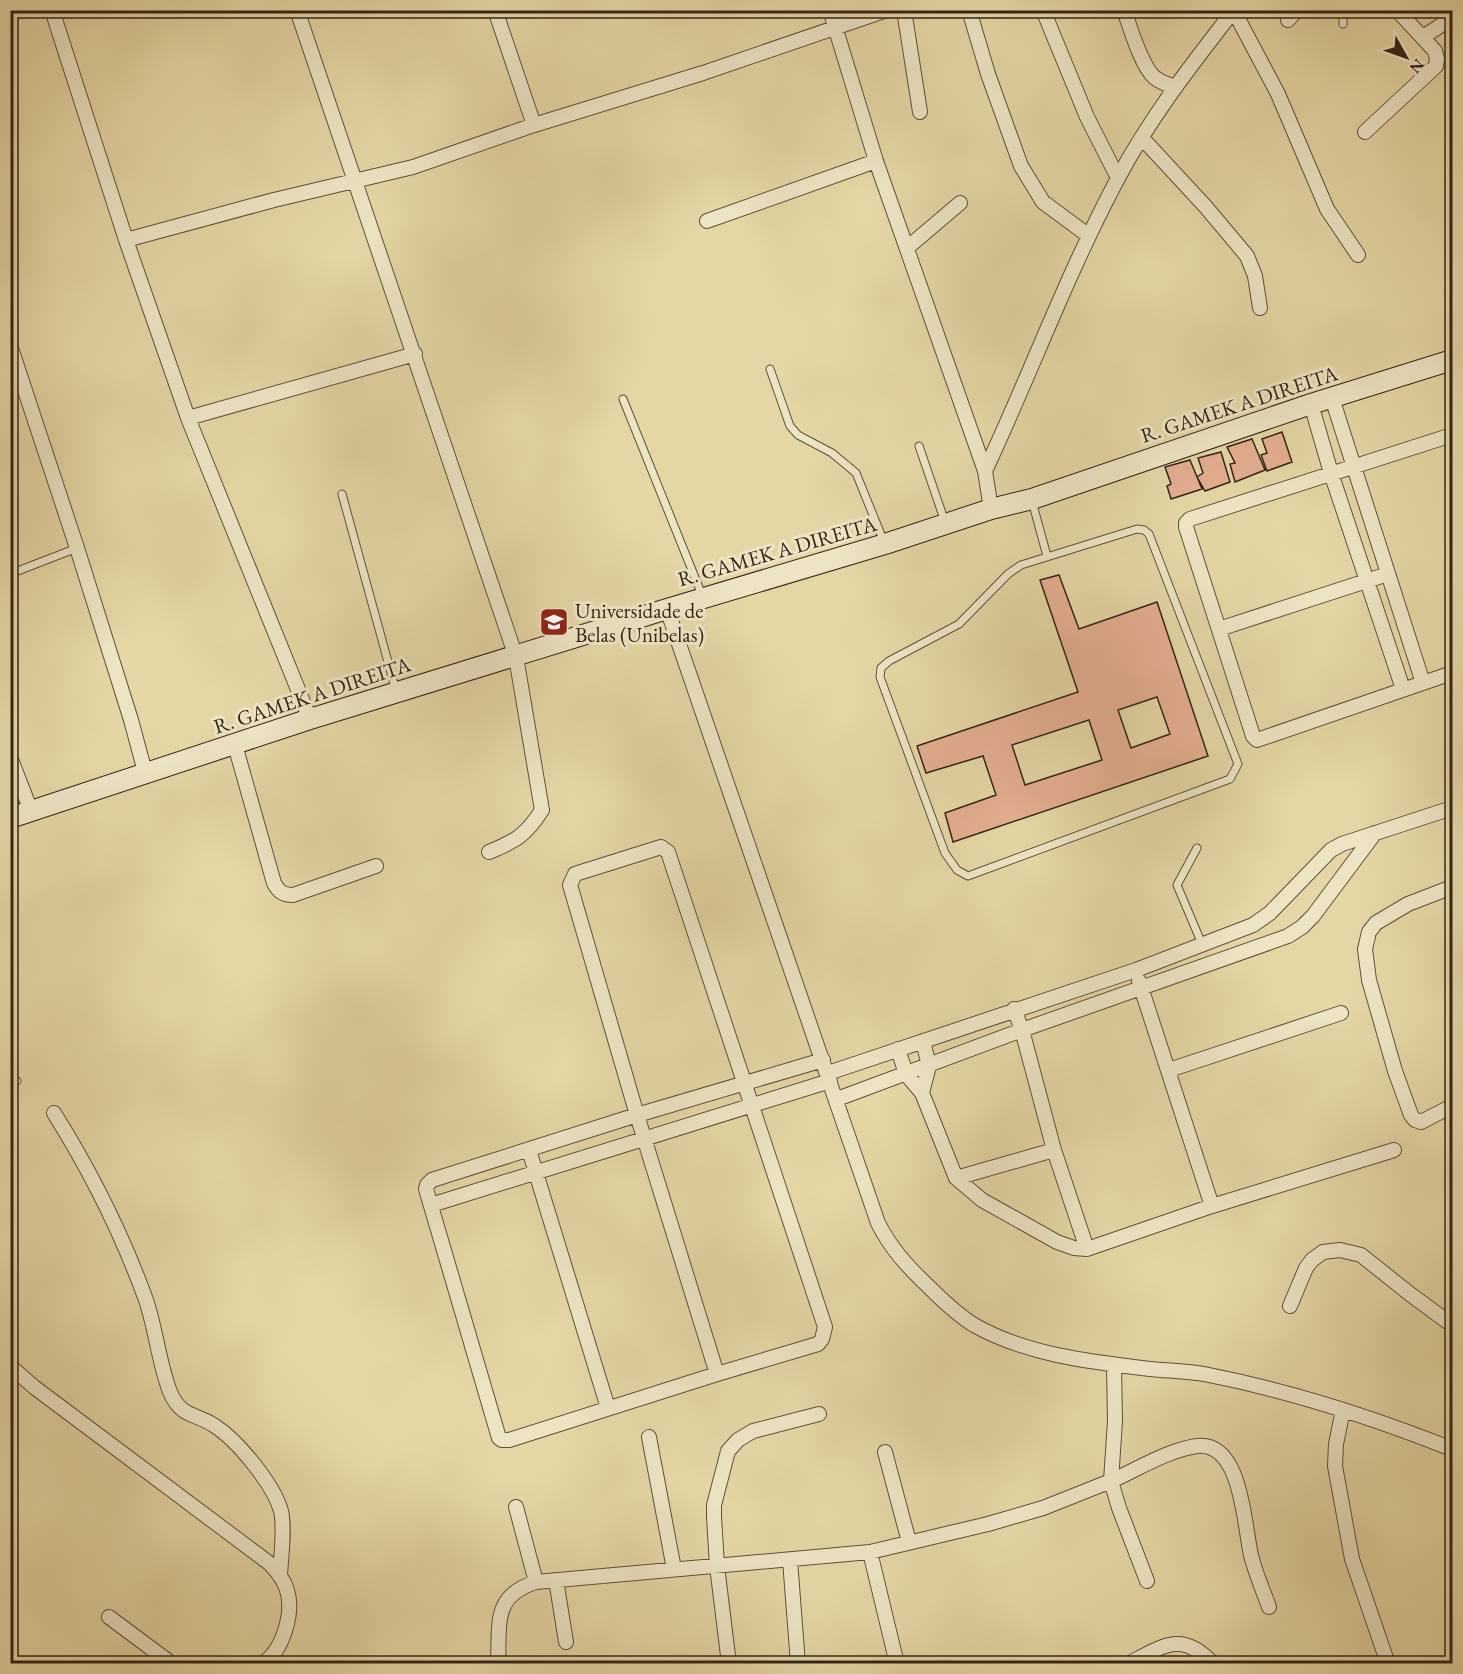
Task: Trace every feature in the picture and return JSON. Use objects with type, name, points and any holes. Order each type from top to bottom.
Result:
[{"type":"main road","name":"R. GAMEK A DIREITA","points":[[10,818],[310,719],[885,544],[992,509],[1032,499],[1311,404],[1452,360]]},
{"type":"street","points":[[52,10],[126,240],[188,418],[310,719]]},
{"type":"street","points":[[297,10],[516,657],[542,810],[530,829],[515,841],[489,852]]},
{"type":"street","points":[[495,10],[534,126]]},
{"type":"street","points":[[830,10],[876,161],[985,471],[992,509]]},
{"type":"street","points":[[126,240],[274,200],[413,167],[703,73],[887,10]]},
{"type":"street","points":[[904,10],[920,112]]},
{"type":"street","points":[[969,10],[988,74],[1021,166],[1043,202],[1089,236]]},
{"type":"street","points":[[1043,10],[1087,117],[1118,178]]},
{"type":"street","points":[[1124,10],[1144,60],[1153,76],[1165,84],[1176,87]]},
{"type":"street","points":[[1365,132],[1436,66],[1435,51],[1397,10]]},
{"type":"street","points":[[985,471],[1089,236],[1118,178],[1176,87],[1234,11],[1278,94],[1326,209],[1358,255]]},
{"type":"street","points":[[1423,37],[1452,18]]},
{"type":"street","points":[[1142,138],[1205,206],[1247,256],[1255,276],[1260,308]]},
{"type":"street","points":[[707,221],[876,161]]},
{"type":"street","points":[[907,248],[960,203]]},
{"type":"street","points":[[10,345],[77,548],[146,772]]},
{"type":"street","points":[[188,418],[415,354]]},
{"type":"street","points":[[1332,398],[1423,683]]},
{"type":"street","points":[[1311,404],[1331,474],[1403,689]]},
{"type":"street","points":[[1452,435],[1187,521],[1186,527],[1253,736],[1257,740],[1452,673]]},
{"type":"street","points":[[1220,628],[1388,574]]},
{"type":"street","points":[[667,609],[878,1223],[887,1242],[900,1259],[934,1292],[973,1324],[1016,1343],[1080,1360],[1206,1374],[1303,1396],[1452,1449]]},
{"type":"street","points":[[235,744],[278,891],[286,895],[293,895],[376,866]]},
{"type":"street","points":[[10,757],[31,811]]},
{"type":"street","points":[[717,1374],[644,1140],[637,1115],[570,885],[575,874],[661,847],[668,852],[743,1085],[825,1327],[818,1344],[505,1441],[499,1438],[426,1190],[432,1180],[637,1115],[743,1085],[827,1071],[1136,970],[1262,920],[1331,850],[1342,844],[1452,808]]},
{"type":"street","points":[[837,1099],[1022,1030],[1288,936],[1313,916],[1375,833]]},
{"type":"street","points":[[1452,887],[1390,913],[1376,923],[1369,932],[1365,949],[1369,980],[1395,1071],[1411,1115],[1415,1120],[1421,1122],[1452,1106]]},
{"type":"street","points":[[1136,970],[1212,1206]]},
{"type":"street","points":[[1014,1009],[1022,1030],[1054,1150],[1088,1250]]},
{"type":"street","points":[[1169,1070],[1341,1012]]},
{"type":"street","points":[[922,1093],[929,1066],[923,1041]]},
{"type":"street","points":[[898,1049],[906,1074],[922,1093],[956,1178],[982,1200],[1057,1242],[1074,1248],[1088,1250],[1212,1206],[1394,1150]]},
{"type":"street","points":[[431,1205],[751,1107],[827,1071]]},
{"type":"street","points":[[54,1113],[94,1180],[120,1238],[146,1301],[171,1392],[180,1409],[215,1426],[252,1460],[274,1494],[281,1513],[280,1575]]},
{"type":"street","points":[[529,1149],[608,1408]]},
{"type":"street","points":[[956,1178],[1054,1150]]},
{"type":"street","points":[[1290,1306],[1306,1268],[1312,1260],[1323,1252],[1340,1250],[1361,1255],[1452,1325]]},
{"type":"street","points":[[1114,1365],[1115,1421],[1111,1481],[1147,1581]]},
{"type":"street","points":[[10,1366],[34,1387],[269,1563],[280,1575],[288,1592],[289,1614],[280,1642],[268,1660],[262,1664]]},
{"type":"street","points":[[1343,1410],[1336,1444],[1335,1466],[1352,1559],[1388,1664]]},
{"type":"street","points":[[729,1664],[717,1566],[714,1505],[728,1451],[738,1440],[753,1431],[819,1414]]},
{"type":"street","points":[[649,1437],[674,1569]]},
{"type":"street","points":[[498,1664],[501,1615],[508,1596],[520,1587],[536,1582],[870,1552],[988,1524],[1042,1508],[1111,1481],[1173,1453],[1198,1446],[1216,1449],[1226,1458],[1233,1471],[1245,1518],[1251,1556],[1269,1607]]},
{"type":"street","points":[[885,1452],[909,1542]]},
{"type":"street","points":[[516,1507],[536,1582]]},
{"type":"street","points":[[870,1552],[897,1664]]},
{"type":"street","points":[[790,1560],[798,1664]]},
{"type":"street","points":[[556,1580],[566,1642]]},
{"type":"street","points":[[109,1617],[172,1664]]},
{"type":"street","points":[[1128,1664],[1173,1644],[1186,1644],[1197,1648],[1213,1664]]},
{"type":"lane","points":[[1343,10],[1343,24]]},
{"type":"lane","points":[[770,369],[790,426],[798,435],[832,453],[856,473],[885,544]]},
{"type":"lane","points":[[622,399],[703,598]]},
{"type":"lane","points":[[919,446],[946,524]]},
{"type":"lane","points":[[342,494],[397,693]]},
{"type":"lane","points":[[1032,499],[1047,556]]},
{"type":"lane","points":[[1137,529],[1149,534],[1239,764],[1230,779],[968,876],[957,870],[945,853],[880,677],[881,668],[889,661],[959,624],[1008,574],[1021,566],[1047,556],[1137,529]]},
{"type":"lane","points":[[10,574],[77,548]]},
{"type":"lane","points":[[1197,848],[1178,885],[1202,944]]},
{"type":"building","points":[[1282,432],[1292,462],[1267,471],[1261,455],[1267,453],[1262,439]]},
{"type":"building","points":[[1252,439],[1265,470],[1235,482],[1230,464],[1235,463],[1227,447]]},
{"type":"building","points":[[1221,452],[1230,482],[1205,491],[1197,477],[1203,473],[1198,458]]},
{"type":"building","points":[[1190,460],[1202,489],[1171,499],[1167,486],[1171,484],[1165,467]]},
{"type":"building","points":[[1059,575],[1079,629],[1157,602],[1208,756],[953,842],[945,813],[996,795],[983,756],[926,773],[917,746],[1078,692],[1040,580]],"holes":[[[1157,697],[1170,734],[1131,748],[1118,710]],[[1089,720],[1102,760],[1025,785],[1012,745]]]},
{"type":"place","name":"Universidade de Belas (Unibelas)","points":[[554,622]]}]
